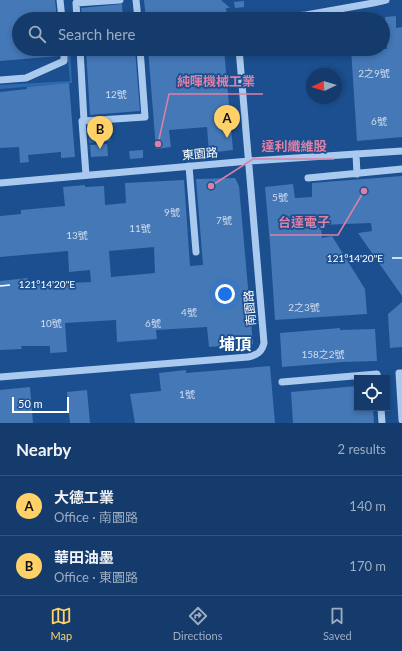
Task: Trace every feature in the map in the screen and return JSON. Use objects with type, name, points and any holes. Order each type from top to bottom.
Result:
[{"type":"street","points":[[60,0],[61,12]]},
{"type":"street","points":[[77,12],[76,3],[120,0]]},
{"type":"street","points":[[136,0],[137,12]]},
{"type":"street","points":[[324,12],[373,4],[386,0]]},
{"type":"street","points":[[0,80],[26,78],[64,61],[64,56]]},
{"type":"street","points":[[80,56],[84,121],[82,122],[86,175]]},
{"type":"street","points":[[84,121],[145,117],[141,56]]},
{"type":"street","name":"南園路","points":[[0,377],[248,357],[259,353],[263,348],[264,343],[240,56]]},
{"type":"street","name":"東園路","points":[[0,183],[249,161],[402,152]]},
{"type":"street","points":[[356,154],[357,174]]},
{"type":"street","points":[[189,166],[196,252]]},
{"type":"street","points":[[308,178],[402,169]]},
{"type":"street","points":[[402,373],[399,373],[402,420]]},
{"type":"street","points":[[365,375],[377,375]]},
{"type":"street","points":[[282,382],[354,376]]},
{"type":"street","points":[[381,411],[382,423]]},
{"type":"shaded area","points":[[68,56],[70,56],[72,83],[0,89],[0,85],[70,81]]},
{"type":"shaded area","points":[[110,126],[111,141],[89,143],[88,130],[90,128]]},
{"type":"building","points":[[0,0],[55,0],[56,12],[12,12],[12,56],[59,56],[0,61]]},
{"type":"building","points":[[144,0],[221,0],[230,8],[226,8],[227,12],[145,12]]},
{"type":"building","points":[[244,1],[244,7],[235,8],[234,2]]},
{"type":"building","points":[[122,4],[123,12],[81,12],[81,8]]},
{"type":"building","points":[[396,16],[396,28],[402,27],[402,137],[357,141],[351,56],[390,56],[390,17]]},
{"type":"building","points":[[86,56],[136,56],[140,111],[90,115]]},
{"type":"building","points":[[149,56],[225,56],[233,150],[209,153],[207,127],[169,130],[171,147],[156,149]]},
{"type":"building","points":[[69,83],[75,157],[61,158],[61,152],[28,155],[29,162],[20,163],[19,147],[0,148],[0,92],[27,89],[27,87]]},
{"type":"building","points":[[107,144],[108,156],[91,157],[90,145]]},
{"type":"building","points":[[143,150],[143,158],[130,159],[129,151]]},
{"type":"building","points":[[402,176],[402,296],[358,233],[372,231],[371,223],[321,225],[322,238],[332,236],[365,289],[367,314],[275,320],[265,187],[293,184],[295,198],[312,197],[312,183]]},
{"type":"building","points":[[235,178],[239,186],[253,344],[209,347],[207,327],[156,330],[157,339],[117,342],[116,320],[65,323],[67,352],[50,353],[50,346],[21,346],[22,349],[0,350],[0,281],[28,278],[28,285],[91,282],[90,270],[69,272],[68,251],[0,257],[0,216],[21,214],[21,210],[65,206],[63,187],[85,185],[85,187],[104,186],[105,205],[126,203],[125,183],[184,180],[190,266],[203,265],[196,179]],"holes":[[[154,247],[155,273],[111,277],[109,251]]]},
{"type":"building","points":[[402,302],[402,347],[390,348],[388,314]]},
{"type":"building","points":[[340,328],[340,330],[375,329],[377,361],[282,367],[280,333]]},
{"type":"building","points":[[270,366],[275,423],[135,423],[130,394],[161,391],[159,373],[186,370],[186,373]]},
{"type":"building","points":[[354,386],[354,411],[373,411],[374,423],[293,423],[291,392]]},
{"type":"building","points":[[30,387],[33,423],[0,423],[0,390]]},
{"type":"building","points":[[87,390],[90,423],[70,423],[67,392]]},
{"type":"place","name":"大德工業","points":[[227,138]]},
{"type":"place","name":"純暉機械工業","points":[[158,144]]},
{"type":"place","name":"華田油墨","points":[[100,149]]},
{"type":"place","name":"達利纖維股","points":[[211,186]]},
{"type":"place","name":"台達電子","points":[[364,191]]},
{"type":"district","name":"埔頂","points":[[235,344]]}]
